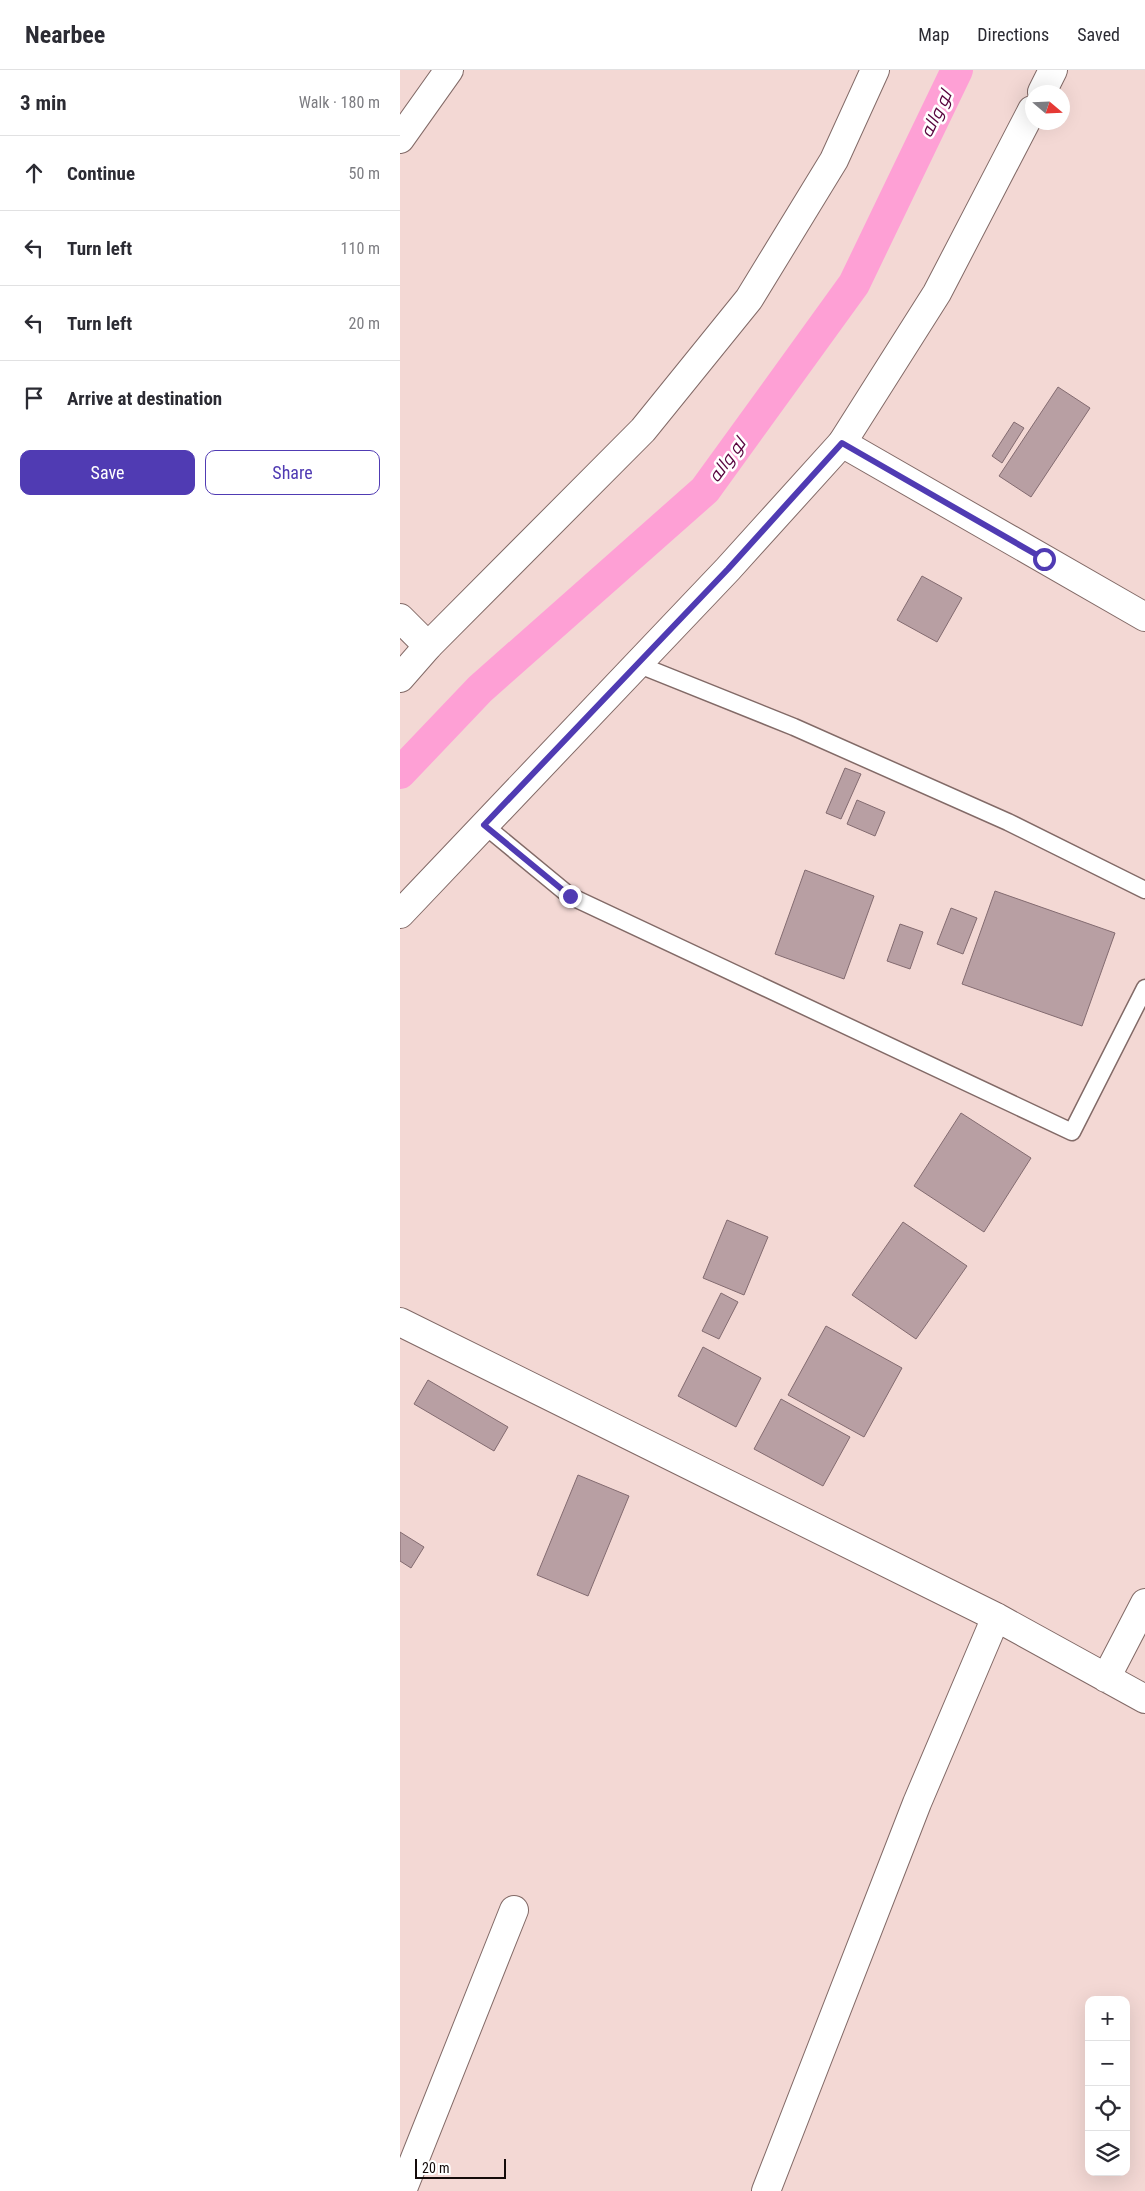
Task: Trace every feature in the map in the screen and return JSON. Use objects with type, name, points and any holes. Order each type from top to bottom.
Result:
[{"type":"street","points":[[400,139],[449,70]]},
{"type":"street","points":[[400,678],[428,646],[643,430],[749,299],[834,160],[875,70]]},
{"type":"street","points":[[1046,85],[1053,70]]},
{"type":"street","points":[[400,914],[638,664],[842,443],[937,293],[1025,123]]},
{"type":"street","points":[[842,443],[1145,617]]},
{"type":"street","points":[[400,618],[428,646]]},
{"type":"street","points":[[400,1322],[996,1617],[1145,1699]]},
{"type":"street","points":[[1106,1678],[1145,1604]]},
{"type":"street","points":[[766,2191],[917,1803],[996,1617]]},
{"type":"street","points":[[402,2191],[514,1910]]},
{"type":"lane","points":[[638,664],[794,726],[1008,822],[1145,890]]},
{"type":"lane","points":[[484,825],[570,896],[1072,1132],[1145,988]]},
{"type":"building","points":[[1058,387],[1090,408],[1031,497],[999,476]]},
{"type":"building","points":[[1014,422],[1024,428],[1002,463],[992,456]]},
{"type":"building","points":[[922,576],[962,598],[937,642],[897,620]]},
{"type":"building","points":[[845,768],[861,774],[841,819],[826,813]]},
{"type":"building","points":[[857,800],[885,812],[875,836],[847,824]]},
{"type":"building","points":[[805,870],[874,896],[844,979],[775,954]]},
{"type":"building","points":[[995,891],[1115,933],[1082,1026],[962,984]]},
{"type":"building","points":[[951,908],[977,918],[963,954],[937,944]]},
{"type":"building","points":[[900,924],[923,932],[910,969],[887,961]]},
{"type":"building","points":[[961,1113],[1031,1158],[984,1232],[914,1186]]},
{"type":"building","points":[[727,1220],[768,1237],[744,1295],[703,1278]]},
{"type":"building","points":[[903,1222],[967,1266],[916,1339],[852,1295]]},
{"type":"building","points":[[721,1293],[738,1302],[719,1339],[702,1331]]},
{"type":"building","points":[[826,1326],[902,1368],[864,1437],[788,1395]]},
{"type":"building","points":[[703,1347],[761,1378],[736,1427],[678,1396]]},
{"type":"building","points":[[428,1380],[508,1427],[494,1451],[414,1404]]},
{"type":"building","points":[[781,1399],[850,1437],[823,1486],[754,1449]]},
{"type":"building","points":[[578,1475],[629,1496],[588,1596],[537,1575]]},
{"type":"building","points":[[400,1532],[424,1547],[411,1568],[400,1561]]},
{"type":"waterway","name":"لو واله","points":[[400,773],[480,689],[705,490],[854,284],[957,70]]},
{"type":"route","points":[[570,896],[484,825],[728,569],[842,443],[1044,559]]}]
